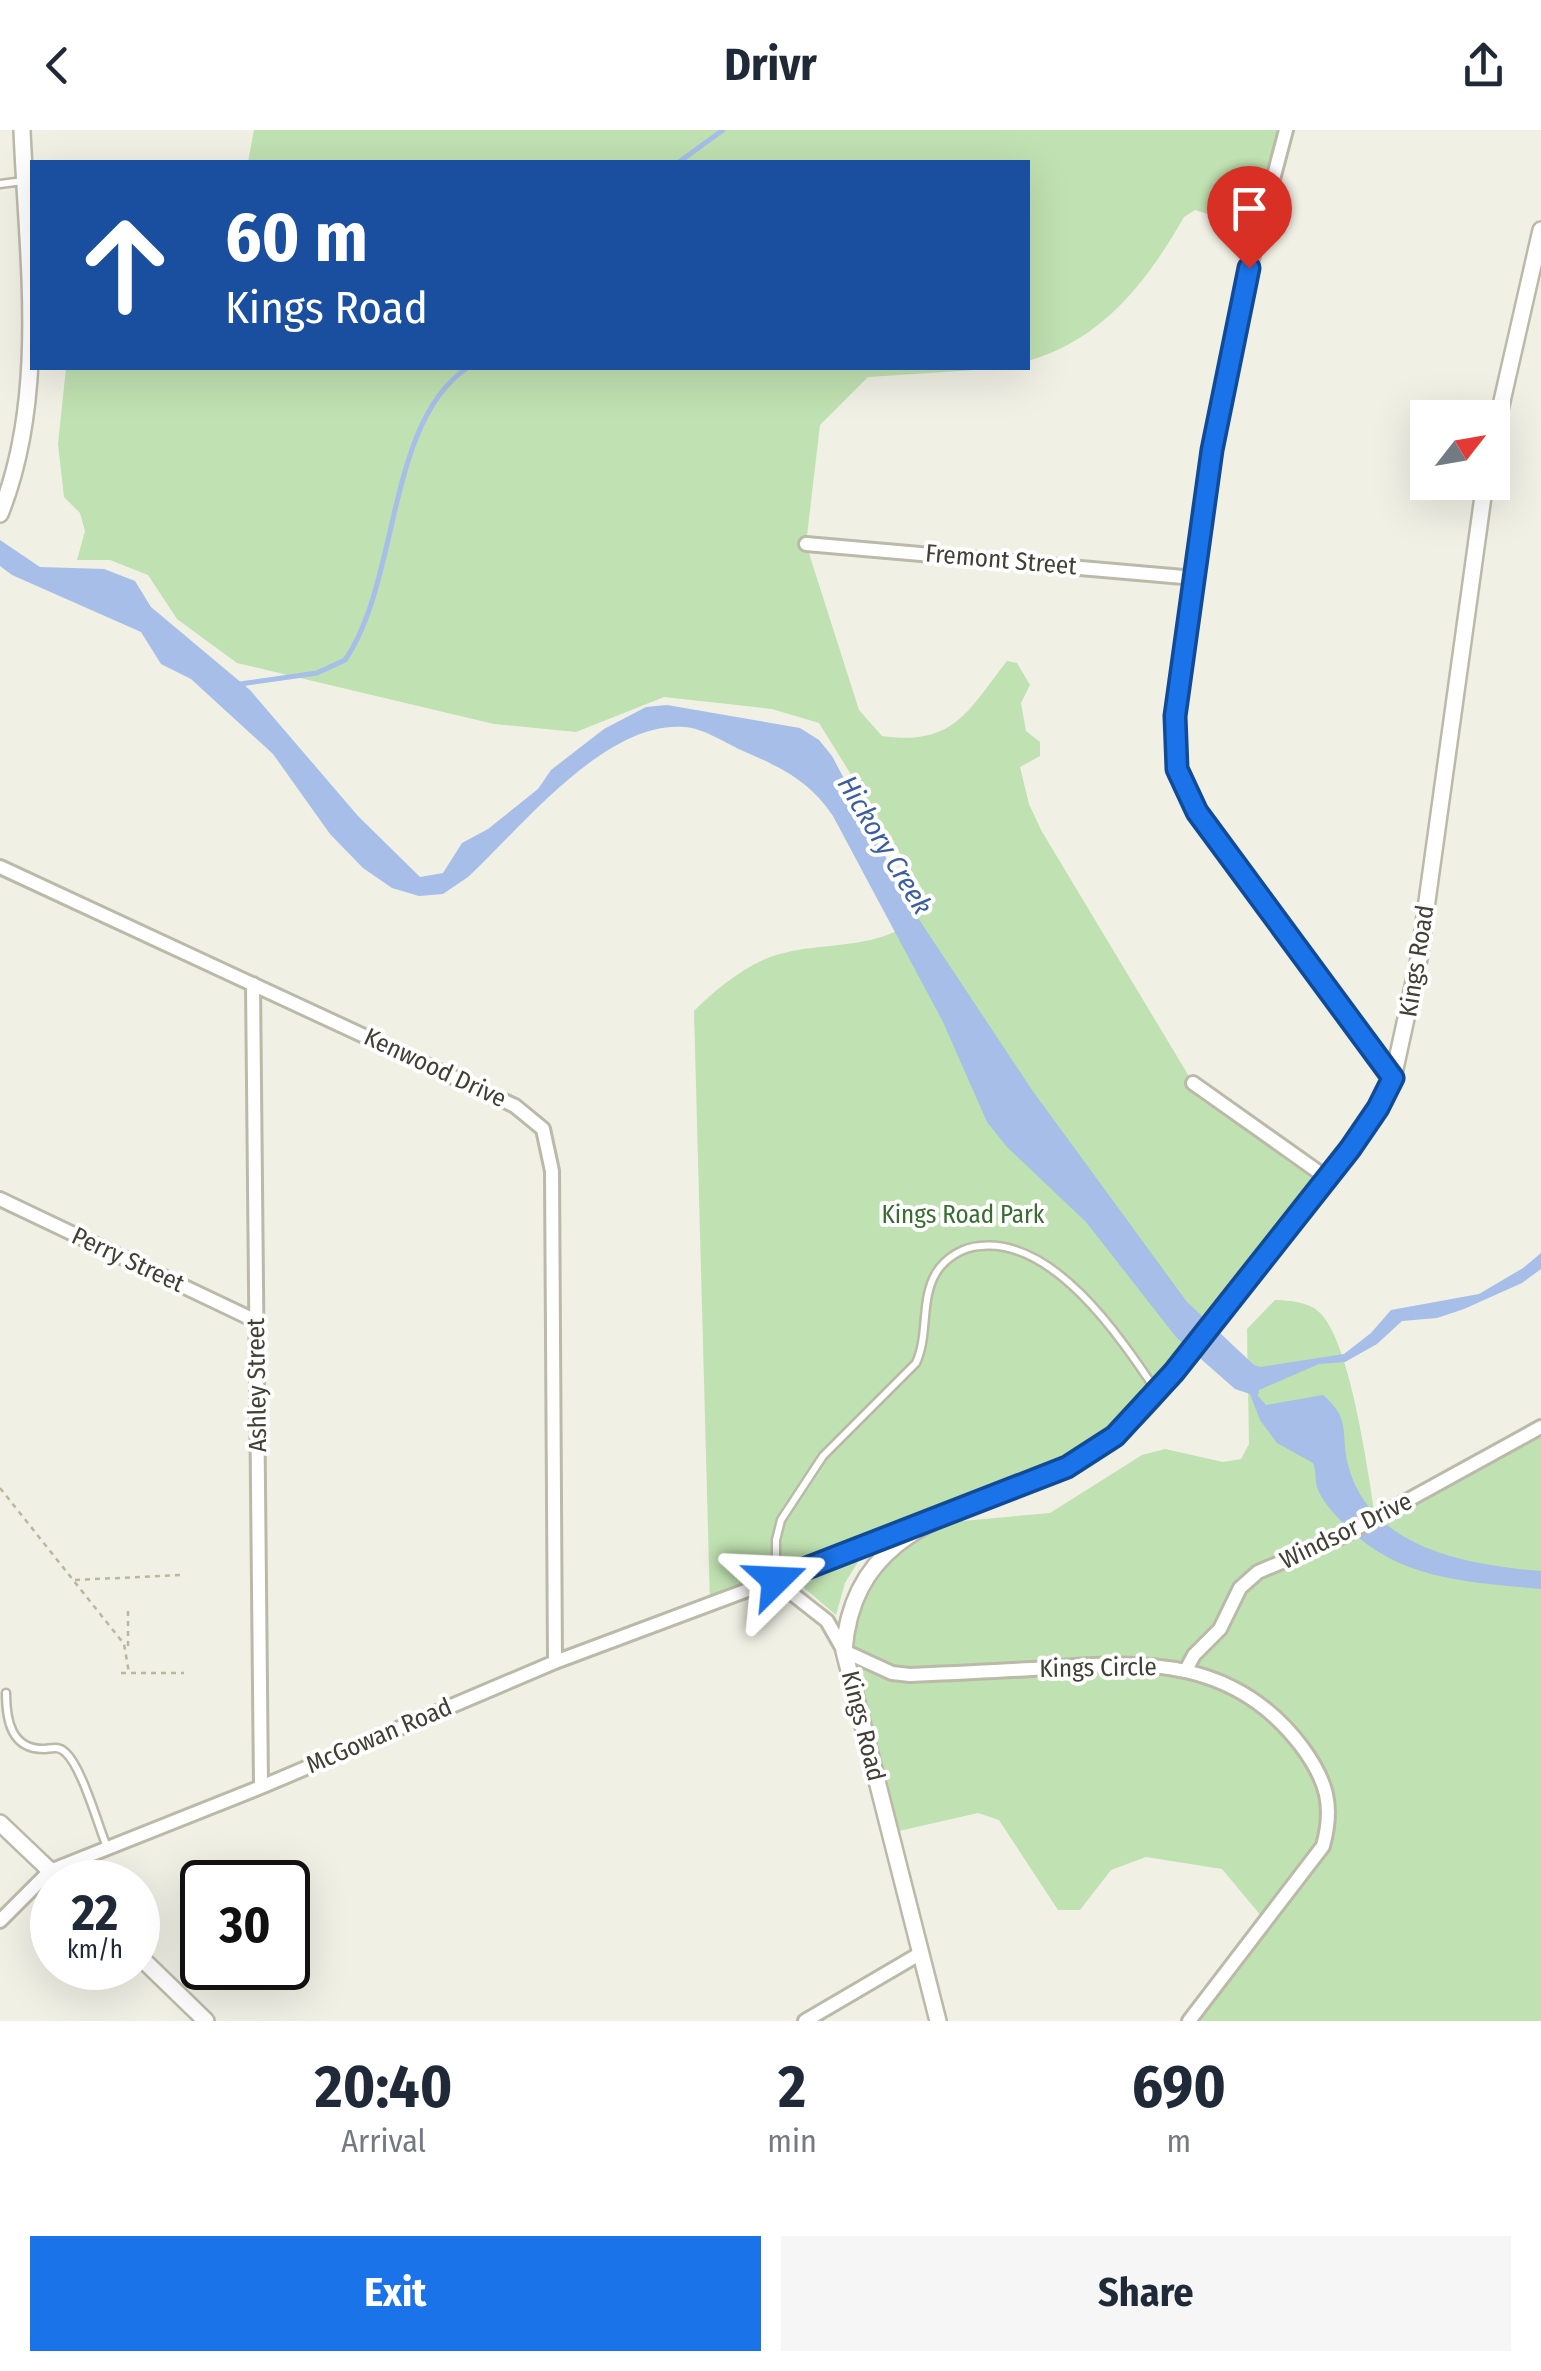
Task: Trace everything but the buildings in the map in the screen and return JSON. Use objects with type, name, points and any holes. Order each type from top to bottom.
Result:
[{"type":"street","points":[[0,514],[22,428],[30,354],[22,130]]},
{"type":"street","points":[[1286,130],[1244,286],[1221,397],[1174,745],[1184,788],[1249,885],[1393,1078]]},
{"type":"street","points":[[1503,400],[1541,230]]},
{"type":"street","name":"Kings Road","points":[[938,2021],[844,1651],[849,1616],[865,1578],[880,1559],[924,1524],[1091,1454],[1115,1436],[1174,1372],[1378,1108],[1393,1078],[1419,959],[1483,500]]},
{"type":"street","name":"Fremont Street","points":[[806,544],[1195,578]]},
{"type":"street","name":"Kenwood Drive","points":[[0,866],[515,1106],[543,1129],[552,1171],[555,1662]]},
{"type":"street","name":"Ashley Street","points":[[253,984],[261,1787]]},
{"type":"street","points":[[1193,1083],[1327,1178]]},
{"type":"street","name":"Perry Street","points":[[0,1199],[256,1320]]},
{"type":"street","name":"Windsor Drive","points":[[1186,1670],[1194,1655],[1220,1629],[1240,1588],[1258,1572],[1340,1537],[1541,1428]]},
{"type":"street","name":"McGowan Road","points":[[86,1860],[555,1662],[924,1524]]},
{"type":"street","points":[[776,1580],[827,1621],[844,1651]]},
{"type":"street","name":"Kings Circle","points":[[844,1651],[876,1666],[910,1675],[1100,1662],[1186,1670],[1229,1684],[1261,1704],[1291,1733],[1312,1761],[1325,1788],[1331,1816],[1324,1846],[1189,2021]]},
{"type":"street","points":[[0,1823],[38,1860]]},
{"type":"street","name":"McGowan Road","points":[[0,1921],[30,1897]]},
{"type":"street","points":[[805,2021],[921,1954]]},
{"type":"street","points":[[160,1976],[206,2021]]},
{"type":"lane","points":[[0,184],[24,181]]},
{"type":"lane","points":[[776,1580],[776,1540],[781,1520],[823,1456],[916,1363],[922,1350],[927,1298],[935,1274],[956,1253],[972,1246],[1002,1244],[1026,1252],[1070,1284],[1129,1351],[1157,1392]]},
{"type":"lane","points":[[6,1693],[6,1720],[16,1738],[30,1747],[57,1747],[70,1757],[108,1848]]},
{"type":"path","points":[[0,1488],[128,1650]]},
{"type":"path","points":[[74,1580],[182,1576]]},
{"type":"path","points":[[128,1611],[129,1673]]},
{"type":"path","points":[[120,1674],[184,1672]]},
{"type":"green space","points":[[254,130],[1286,130],[1259,230],[1195,210],[1184,217],[1154,264],[1120,306],[1078,339],[1030,360],[1030,160],[248,160]]},
{"type":"green space","name":"Kings Road Park","points":[[66,370],[975,370],[868,377],[820,425],[806,544],[859,710],[882,736],[926,736],[943,730],[969,710],[1007,661],[1017,663],[1030,685],[1021,703],[1026,731],[1040,742],[1040,756],[1020,767],[1029,804],[1193,1083],[1327,1178],[1115,1436],[929,1524],[1050,1513],[1142,1455],[1165,1449],[1223,1462],[1241,1459],[1249,1444],[1247,1329],[1275,1300],[1309,1306],[1330,1327],[1349,1378],[1376,1521],[1541,1428],[1541,2021],[1189,2021],[1267,1923],[1222,1869],[1146,1857],[1111,1870],[1080,1910],[1058,1910],[999,1820],[978,1813],[890,1833],[844,1651],[853,1601],[920,1527],[710,1603],[694,1011],[726,982],[763,960],[802,949],[882,937],[918,917],[921,887],[819,723],[772,709],[664,697],[576,732],[494,724],[237,663],[177,619],[148,575],[110,560],[77,560],[85,531],[80,513],[64,497],[58,444]]},
{"type":"green space","points":[[864,1552],[845,1583],[836,1615],[796,1581]]},
{"type":"water","name":"Hickory Creek","points":[[0,540],[40,567],[104,569],[135,581],[151,607],[250,690],[358,816],[420,877],[443,873],[462,843],[488,829],[538,789],[551,770],[604,729],[646,707],[667,705],[800,728],[819,740],[832,756],[918,918],[1032,1090],[1187,1302],[1254,1365],[1344,1354],[1371,1333],[1391,1310],[1479,1294],[1541,1253],[1541,1269],[1522,1283],[1437,1318],[1402,1321],[1377,1344],[1345,1362],[1319,1364],[1259,1390],[1258,1396],[1266,1405],[1323,1395],[1342,1420],[1348,1465],[1360,1493],[1377,1516],[1399,1534],[1454,1557],[1541,1571],[1541,1589],[1463,1581],[1414,1569],[1369,1546],[1336,1516],[1319,1492],[1313,1463],[1277,1443],[1260,1420],[1250,1394],[1235,1389],[1176,1337],[1086,1222],[1007,1147],[987,1122],[943,1022],[833,816],[793,776],[699,730],[654,730],[595,759],[539,806],[468,877],[443,894],[419,896],[392,888],[363,868],[330,834],[273,754],[191,679],[161,664],[141,632],[12,575],[0,566]]},
{"type":"waterway","points":[[682,160],[723,130]]},
{"type":"waterway","points":[[240,684],[317,673],[345,660],[363,627],[376,588],[407,463],[422,426],[441,393],[465,370]]},
{"type":"route","points":[[776,1580],[1067,1467],[1115,1436],[1174,1372],[1350,1149],[1393,1078],[1197,812],[1177,769],[1175,716],[1212,450],[1249,268]]}]
